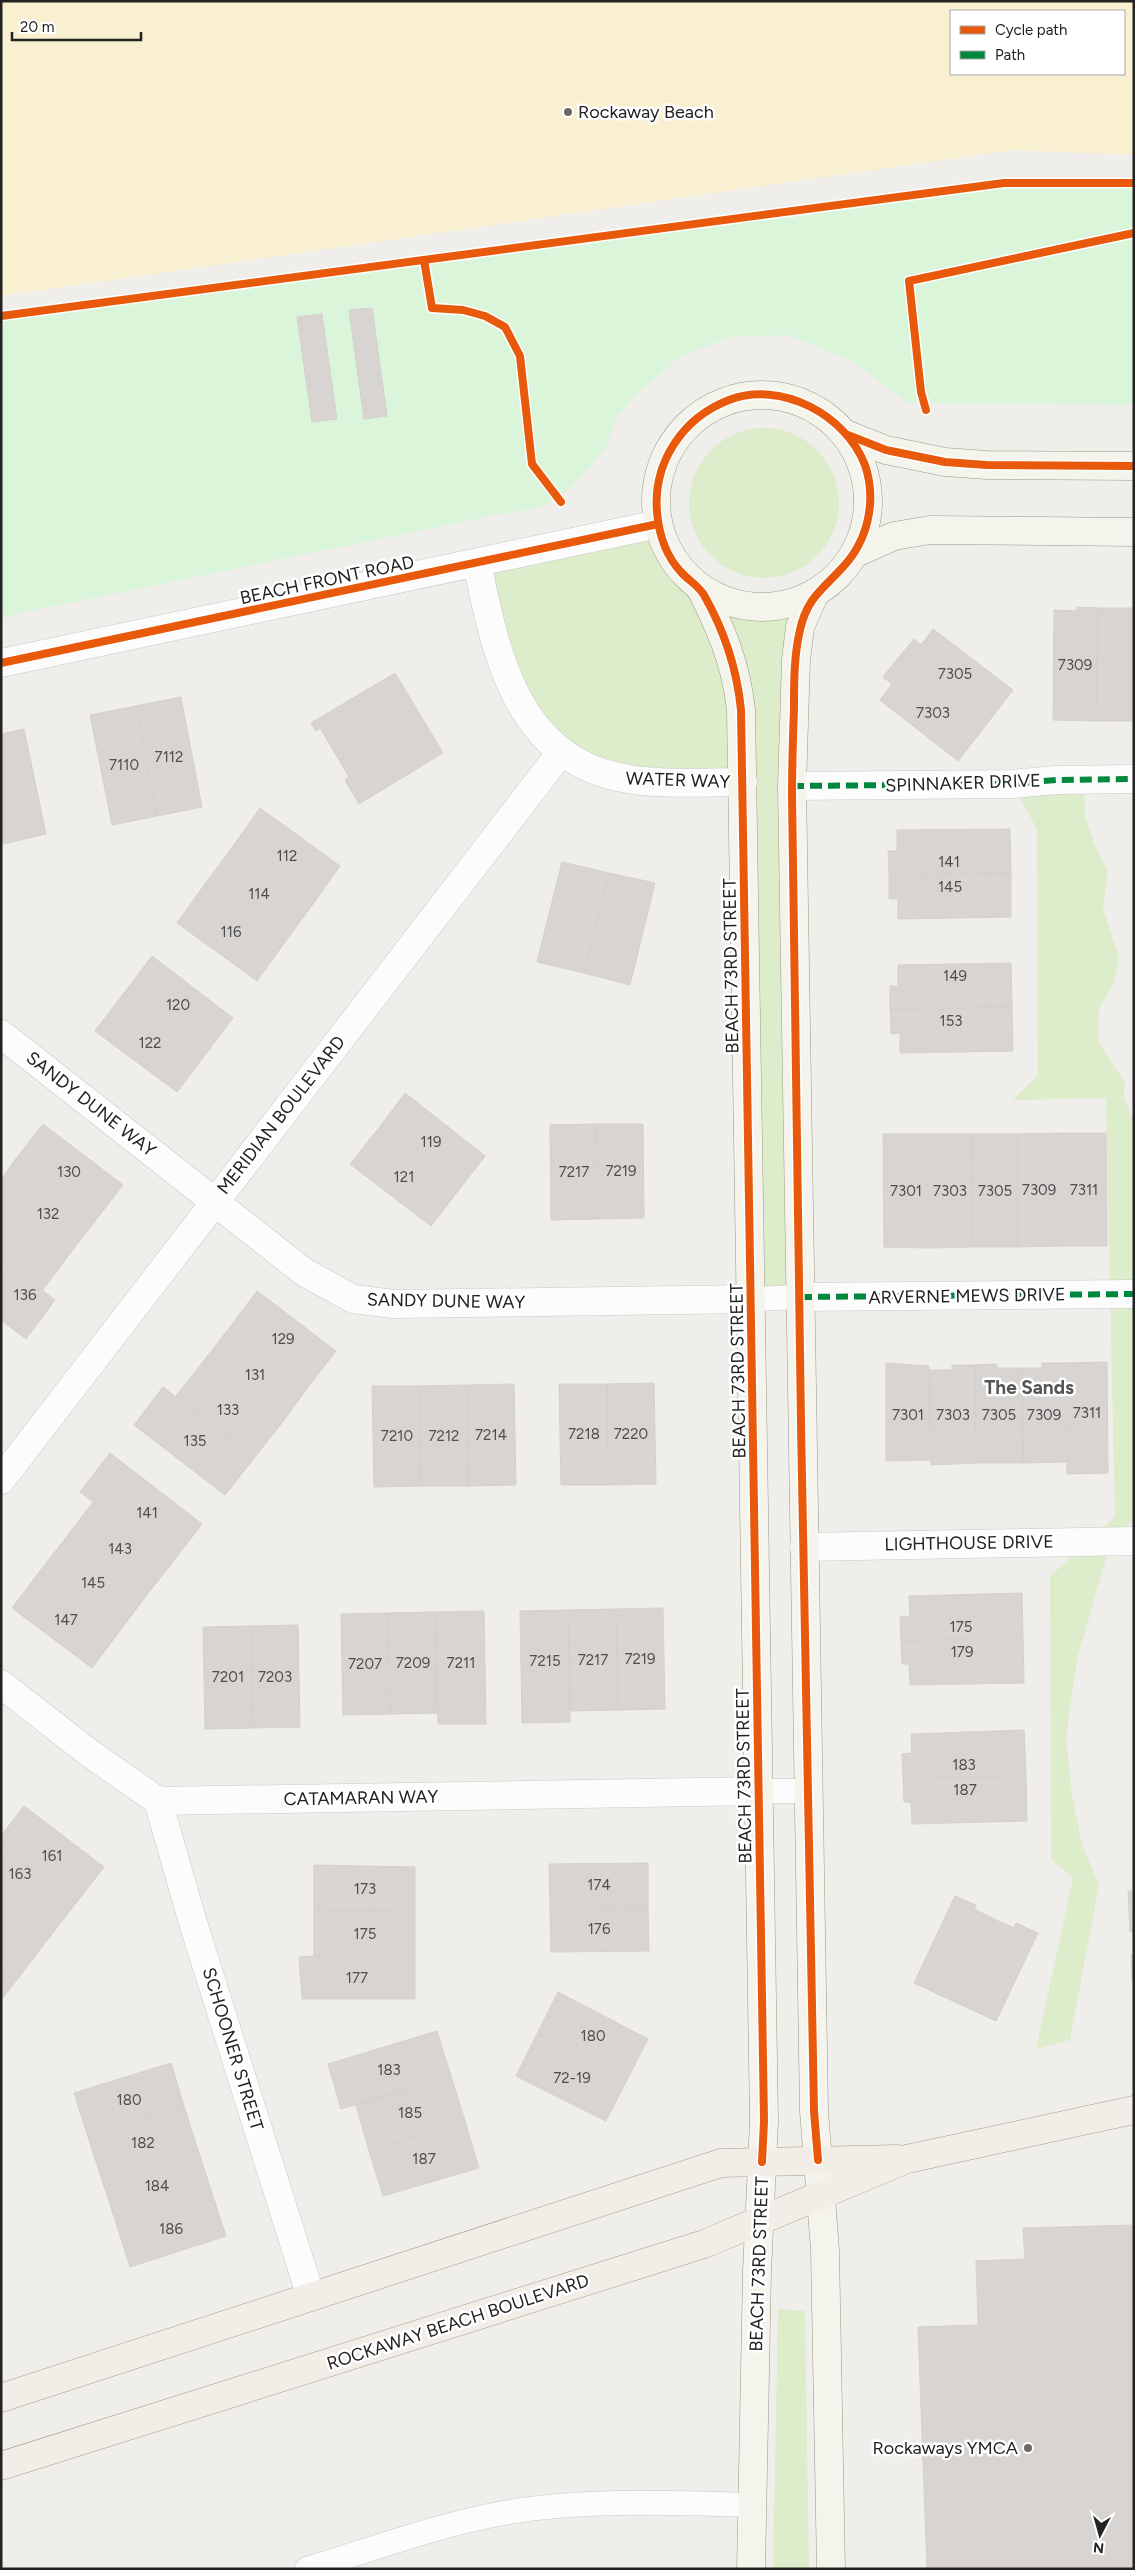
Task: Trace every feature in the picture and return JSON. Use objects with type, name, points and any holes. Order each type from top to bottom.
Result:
[{"type":"main road","name":"ROCKAWAY BEACH BOULEVARD","points":[[1,2466],[704,2244],[907,2159],[1134,2110]]},
{"type":"main road","name":"ROCKAWAY BEACH BOULEVARD","points":[[1,2398],[721,2163],[879,2158],[907,2159]]},
{"type":"street","points":[[815,593],[794,601],[753,605],[718,596],[700,588],[678,569],[667,554],[658,524],[656,486],[660,468],[668,452],[696,421],[728,400],[745,396],[765,395],[783,398],[818,411],[848,435],[886,450],[952,463],[1134,466]]},
{"type":"street","points":[[848,435],[867,471],[870,489],[868,522],[856,553]]},
{"type":"street","name":"BEACH FRONT ROAD","points":[[1,663],[658,524]]},
{"type":"street","points":[[831,2569],[825,2250],[814,2111],[800,1298],[792,786],[796,660],[800,627],[815,593],[856,553],[894,536],[930,530],[1134,532]]},
{"type":"street","name":"WATER WAY","points":[[476,563],[495,647],[511,688],[533,723],[562,751],[581,764],[618,778],[658,782],[743,782]]},
{"type":"street","name":"BEACH 73RD STREET","points":[[700,588],[728,647],[739,685],[742,710],[764,2120],[751,2569]]},
{"type":"street","name":"MERIDIAN BOULEVARD","points":[[1,1480],[562,751]]},
{"type":"street","name":"SPINNAKER DRIVE","points":[[792,786],[1012,784],[1056,780],[1134,779]]},
{"type":"street","name":"SANDY DUNE WAY","points":[[1,1034],[319,1282],[353,1299],[394,1304],[751,1299]]},
{"type":"street","name":"ARVERNE MEWS DRIVE","points":[[800,1298],[1134,1294]]},
{"type":"street","name":"LIGHTHOUSE DRIVE","points":[[804,1547],[1134,1541]]},
{"type":"street","points":[[1,1684],[88,1752],[158,1801]]},
{"type":"street","name":"CATAMARAN WAY","points":[[158,1801],[760,1791]]},
{"type":"street","name":"SCHOONER STREET","points":[[158,1801],[194,1926],[311,2298]]},
{"type":"lane","name":"SANDY DUNE WAY","points":[[751,1299],[800,1298]]},
{"type":"lane","points":[[760,1791],[808,1790]]},
{"type":"lane","points":[[307,2569],[430,2529],[509,2512],[587,2504],[752,2505]]},
{"type":"green space","points":[[1004,183],[1134,183],[1134,405],[908,403],[849,359],[787,335],[730,337],[679,357],[636,395],[616,418],[605,449],[573,486],[540,508],[496,515],[1,617],[1,319]]},
{"type":"green space","points":[[764,428],[779,429],[793,434],[817,450],[833,474],[838,488],[838,518],[833,532],[817,556],[793,572],[779,577],[764,578],[749,577],[735,572],[711,556],[695,532],[690,518],[689,503],[690,488],[695,474],[711,450],[735,434],[749,429]]},
{"type":"green space","points":[[658,524],[664,543],[673,561],[685,575],[700,587],[716,596],[734,602],[774,605],[815,593],[807,609],[800,1297],[751,1299],[743,782],[658,782],[547,738],[477,563]]},
{"type":"green space","points":[[1084,780],[1085,816],[1095,846],[1108,872],[1103,908],[1119,958],[1114,984],[1099,1008],[1098,1041],[1125,1083],[1124,1098],[1134,1121],[1134,1519],[1111,1541],[1078,1656],[1066,1740],[1072,1794],[1082,1845],[1099,1885],[1070,2040],[1036,2049],[1073,1878],[1051,1859],[1050,1576],[1115,1517],[1106,1098],[1013,1100],[1038,1075],[1037,829],[1012,784]]},
{"type":"green space","points":[[778,2309],[805,2311],[809,2569],[773,2569]]},
{"type":"sand","name":"Rockaway Beach","points":[[1,1],[1134,1],[1134,155],[1012,150],[1,296]]},
{"type":"building","points":[[372,308],[387,416],[364,419],[349,310]]},
{"type":"building","points":[[322,314],[337,419],[312,422],[297,317]]},
{"type":"building","points":[[1077,607],[1098,608],[1096,721],[1053,720],[1054,610],[1077,611]]},
{"type":"building","points":[[1098,608],[1134,608],[1134,721],[1096,721]]},
{"type":"building","points":[[933,629],[1013,690],[986,725],[898,658],[914,639],[921,645]]},
{"type":"building","points":[[898,658],[986,725],[958,761],[880,700],[892,684],[883,677]]},
{"type":"building","points":[[395,673],[419,713],[339,760],[320,728],[316,731],[311,723]]},
{"type":"building","points":[[181,697],[202,807],[157,816],[136,706]]},
{"type":"building","points":[[136,706],[157,816],[112,825],[90,715]]},
{"type":"building","points":[[419,713],[443,753],[359,804],[345,780],[349,777],[339,760]]},
{"type":"building","points":[[24,729],[46,834],[3,844],[1,734]]},
{"type":"building","points":[[260,808],[340,866],[313,904],[233,846]]},
{"type":"building","points":[[1010,829],[1011,873],[889,875],[888,851],[897,851],[897,830]]},
{"type":"building","points":[[233,846],[313,904],[285,942],[205,884]]},
{"type":"building","points":[[562,862],[609,873],[584,973],[537,962]]},
{"type":"building","points":[[609,873],[655,883],[630,985],[584,973]]},
{"type":"building","points":[[1011,873],[1011,917],[898,919],[898,899],[889,899],[889,875]]},
{"type":"building","points":[[205,884],[285,942],[257,981],[177,923]]},
{"type":"building","points":[[152,956],[233,1018],[205,1055],[124,993]]},
{"type":"building","points":[[1011,963],[1012,1007],[890,1009],[890,986],[898,986],[898,965]]},
{"type":"building","points":[[124,993],[205,1055],[177,1092],[95,1031]]},
{"type":"building","points":[[1012,1007],[1013,1051],[900,1053],[900,1033],[891,1034],[890,1009]]},
{"type":"building","points":[[405,1093],[485,1156],[458,1191],[378,1129]]},
{"type":"building","points":[[43,1124],[123,1185],[95,1221],[15,1160]]},
{"type":"building","points":[[597,1124],[598,1219],[551,1220],[550,1125]]},
{"type":"building","points":[[597,1124],[643,1124],[644,1218],[598,1219]]},
{"type":"building","points":[[378,1129],[458,1191],[431,1226],[350,1164]]},
{"type":"building","points":[[1061,1133],[1061,1246],[1017,1247],[1017,1134]]},
{"type":"building","points":[[1061,1133],[1106,1133],[1107,1246],[1061,1246]]},
{"type":"building","points":[[883,1134],[928,1134],[928,1248],[884,1247]]},
{"type":"building","points":[[928,1134],[972,1134],[973,1247],[928,1248]]},
{"type":"building","points":[[972,1134],[1017,1134],[1017,1247],[973,1247]]},
{"type":"building","points":[[15,1160],[95,1221],[68,1256],[1,1207],[1,1180]]},
{"type":"building","points":[[1,1207],[68,1256],[42,1291],[1,1259]]},
{"type":"building","points":[[1,1259],[55,1300],[26,1339],[1,1320]]},
{"type":"building","points":[[257,1291],[336,1351],[308,1387],[230,1327]]},
{"type":"building","points":[[230,1327],[308,1387],[281,1424],[202,1363]]},
{"type":"building","points":[[1107,1362],[1108,1473],[1067,1474],[1066,1363]]},
{"type":"building","points":[[202,1363],[281,1424],[255,1457],[176,1396]]},
{"type":"building","points":[[886,1363],[929,1366],[931,1460],[886,1461]]},
{"type":"building","points":[[1042,1363],[1066,1363],[1067,1462],[1023,1463],[1022,1368],[1042,1368]]},
{"type":"building","points":[[996,1364],[997,1368],[1022,1368],[1023,1463],[976,1463],[975,1365]]},
{"type":"building","points":[[952,1365],[975,1365],[976,1463],[931,1465],[930,1370],[952,1370]]},
{"type":"building","points":[[654,1383],[656,1484],[608,1485],[607,1384]]},
{"type":"building","points":[[514,1384],[516,1485],[468,1486],[467,1385]]},
{"type":"building","points":[[559,1384],[607,1384],[608,1485],[561,1485]]},
{"type":"building","points":[[467,1385],[468,1486],[421,1486],[420,1386]]},
{"type":"building","points":[[372,1386],[420,1386],[421,1486],[374,1487]]},
{"type":"building","points":[[163,1387],[255,1457],[225,1495],[134,1425]]},
{"type":"building","points":[[110,1453],[202,1524],[172,1563],[80,1492]]},
{"type":"building","points":[[93,1502],[172,1563],[146,1596],[68,1535]]},
{"type":"building","points":[[68,1535],[146,1596],[119,1632],[40,1571]]},
{"type":"building","points":[[40,1571],[119,1632],[92,1668],[12,1608]]},
{"type":"building","points":[[1022,1593],[1023,1637],[901,1641],[900,1617],[910,1616],[909,1596]]},
{"type":"building","points":[[663,1608],[665,1709],[618,1710],[616,1609]]},
{"type":"building","points":[[616,1609],[618,1710],[570,1711],[568,1610]]},
{"type":"building","points":[[568,1610],[570,1722],[522,1723],[520,1611]]},
{"type":"building","points":[[484,1611],[486,1724],[438,1724],[435,1612]]},
{"type":"building","points":[[435,1612],[437,1713],[390,1714],[388,1613]]},
{"type":"building","points":[[388,1613],[390,1714],[343,1715],[341,1614]]},
{"type":"building","points":[[298,1625],[300,1727],[253,1728],[251,1626]]},
{"type":"building","points":[[251,1626],[253,1728],[205,1729],[203,1627]]},
{"type":"building","points":[[1023,1637],[1024,1683],[910,1685],[909,1664],[902,1664],[901,1641]]},
{"type":"building","points":[[1024,1730],[1026,1776],[903,1778],[902,1754],[912,1753],[911,1734]]},
{"type":"building","points":[[1026,1776],[1027,1821],[912,1824],[911,1802],[904,1802],[903,1778]]},
{"type":"building","points":[[24,1806],[104,1867],[76,1903],[1,1845],[1,1836]]},
{"type":"building","points":[[1,1845],[76,1903],[48,1939],[1,1902]]},
{"type":"building","points":[[648,1863],[648,1907],[550,1908],[549,1864]]},
{"type":"building","points":[[314,1865],[415,1867],[415,1912],[314,1910]]},
{"type":"building","points":[[1128,1891],[1134,1891],[1134,1932],[1130,1932]]},
{"type":"building","points":[[955,1896],[976,1905],[974,1909],[994,1919],[955,2002],[914,1983]]},
{"type":"building","points":[[1,1902],[48,1939],[23,1972],[1,1955]]},
{"type":"building","points":[[648,1907],[649,1951],[551,1952],[550,1908]]},
{"type":"building","points":[[314,1910],[415,1912],[415,1956],[314,1956]]},
{"type":"building","points":[[994,1919],[1014,1928],[1016,1923],[1038,1933],[996,2021],[955,2002]]},
{"type":"building","points":[[1,1955],[23,1972],[1,2000]]},
{"type":"building","points":[[1131,1955],[1134,1955],[1134,1981],[1132,1981]]},
{"type":"building","points":[[415,1956],[415,1999],[302,1999],[299,1957]]},
{"type":"building","points":[[558,1992],[648,2039],[627,2080],[537,2034]]},
{"type":"building","points":[[437,2031],[451,2076],[341,2109],[328,2064]]},
{"type":"building","points":[[537,2034],[627,2080],[606,2121],[516,2076]]},
{"type":"building","points":[[171,2063],[184,2106],[88,2137],[74,2093]]},
{"type":"building","points":[[451,2076],[465,2121],[369,2151],[356,2105]]},
{"type":"building","points":[[184,2106],[198,2150],[102,2180],[88,2137]]},
{"type":"building","points":[[465,2121],[479,2168],[383,2196],[369,2151]]},
{"type":"building","points":[[198,2150],[212,2193],[116,2223],[102,2180]]},
{"type":"building","points":[[212,2193],[226,2236],[130,2267],[116,2223]]},
{"type":"building","name":"Rockaways YMCA","points":[[1134,2225],[1134,2569],[927,2569],[918,2327],[978,2325],[976,2261],[1025,2259],[1023,2228]]},
{"type":"marked path","points":[[792,786],[1012,784],[1056,780],[1134,779]]},
{"type":"marked path","points":[[800,1297],[1134,1294]]},
{"type":"cycle path","points":[[1,316],[1004,183],[1134,183]]},
{"type":"cycle path","points":[[926,410],[921,392],[909,281],[1134,233]]},
{"type":"cycle path","points":[[424,260],[432,308],[463,310],[485,316],[505,327],[520,356],[532,464],[561,502]]},
{"type":"cycle path","points":[[762,2162],[764,2121],[741,710],[733,665],[724,637],[702,592],[681,572],[667,552],[661,537],[657,512],[660,476],[674,444],[685,430],[697,418],[712,408],[729,400],[749,395],[770,395],[790,399],[809,406],[827,417],[843,431],[856,447],[865,465],[870,492],[868,520],[858,546],[842,568],[816,595],[803,619],[795,658],[794,678],[792,795],[804,1617],[814,2111],[818,2160]]},
{"type":"cycle path","points":[[848,435],[886,450],[945,462],[987,465],[1134,466]]},
{"type":"cycle path","points":[[1,663],[658,524]]},
{"type":"place","name":"Rockaway Beach","points":[[568,112]]},
{"type":"place","name":"Rockaways YMCA","points":[[1028,2448]]},
{"type":"district","name":"The Sands","points":[[1029,1387]]}]
